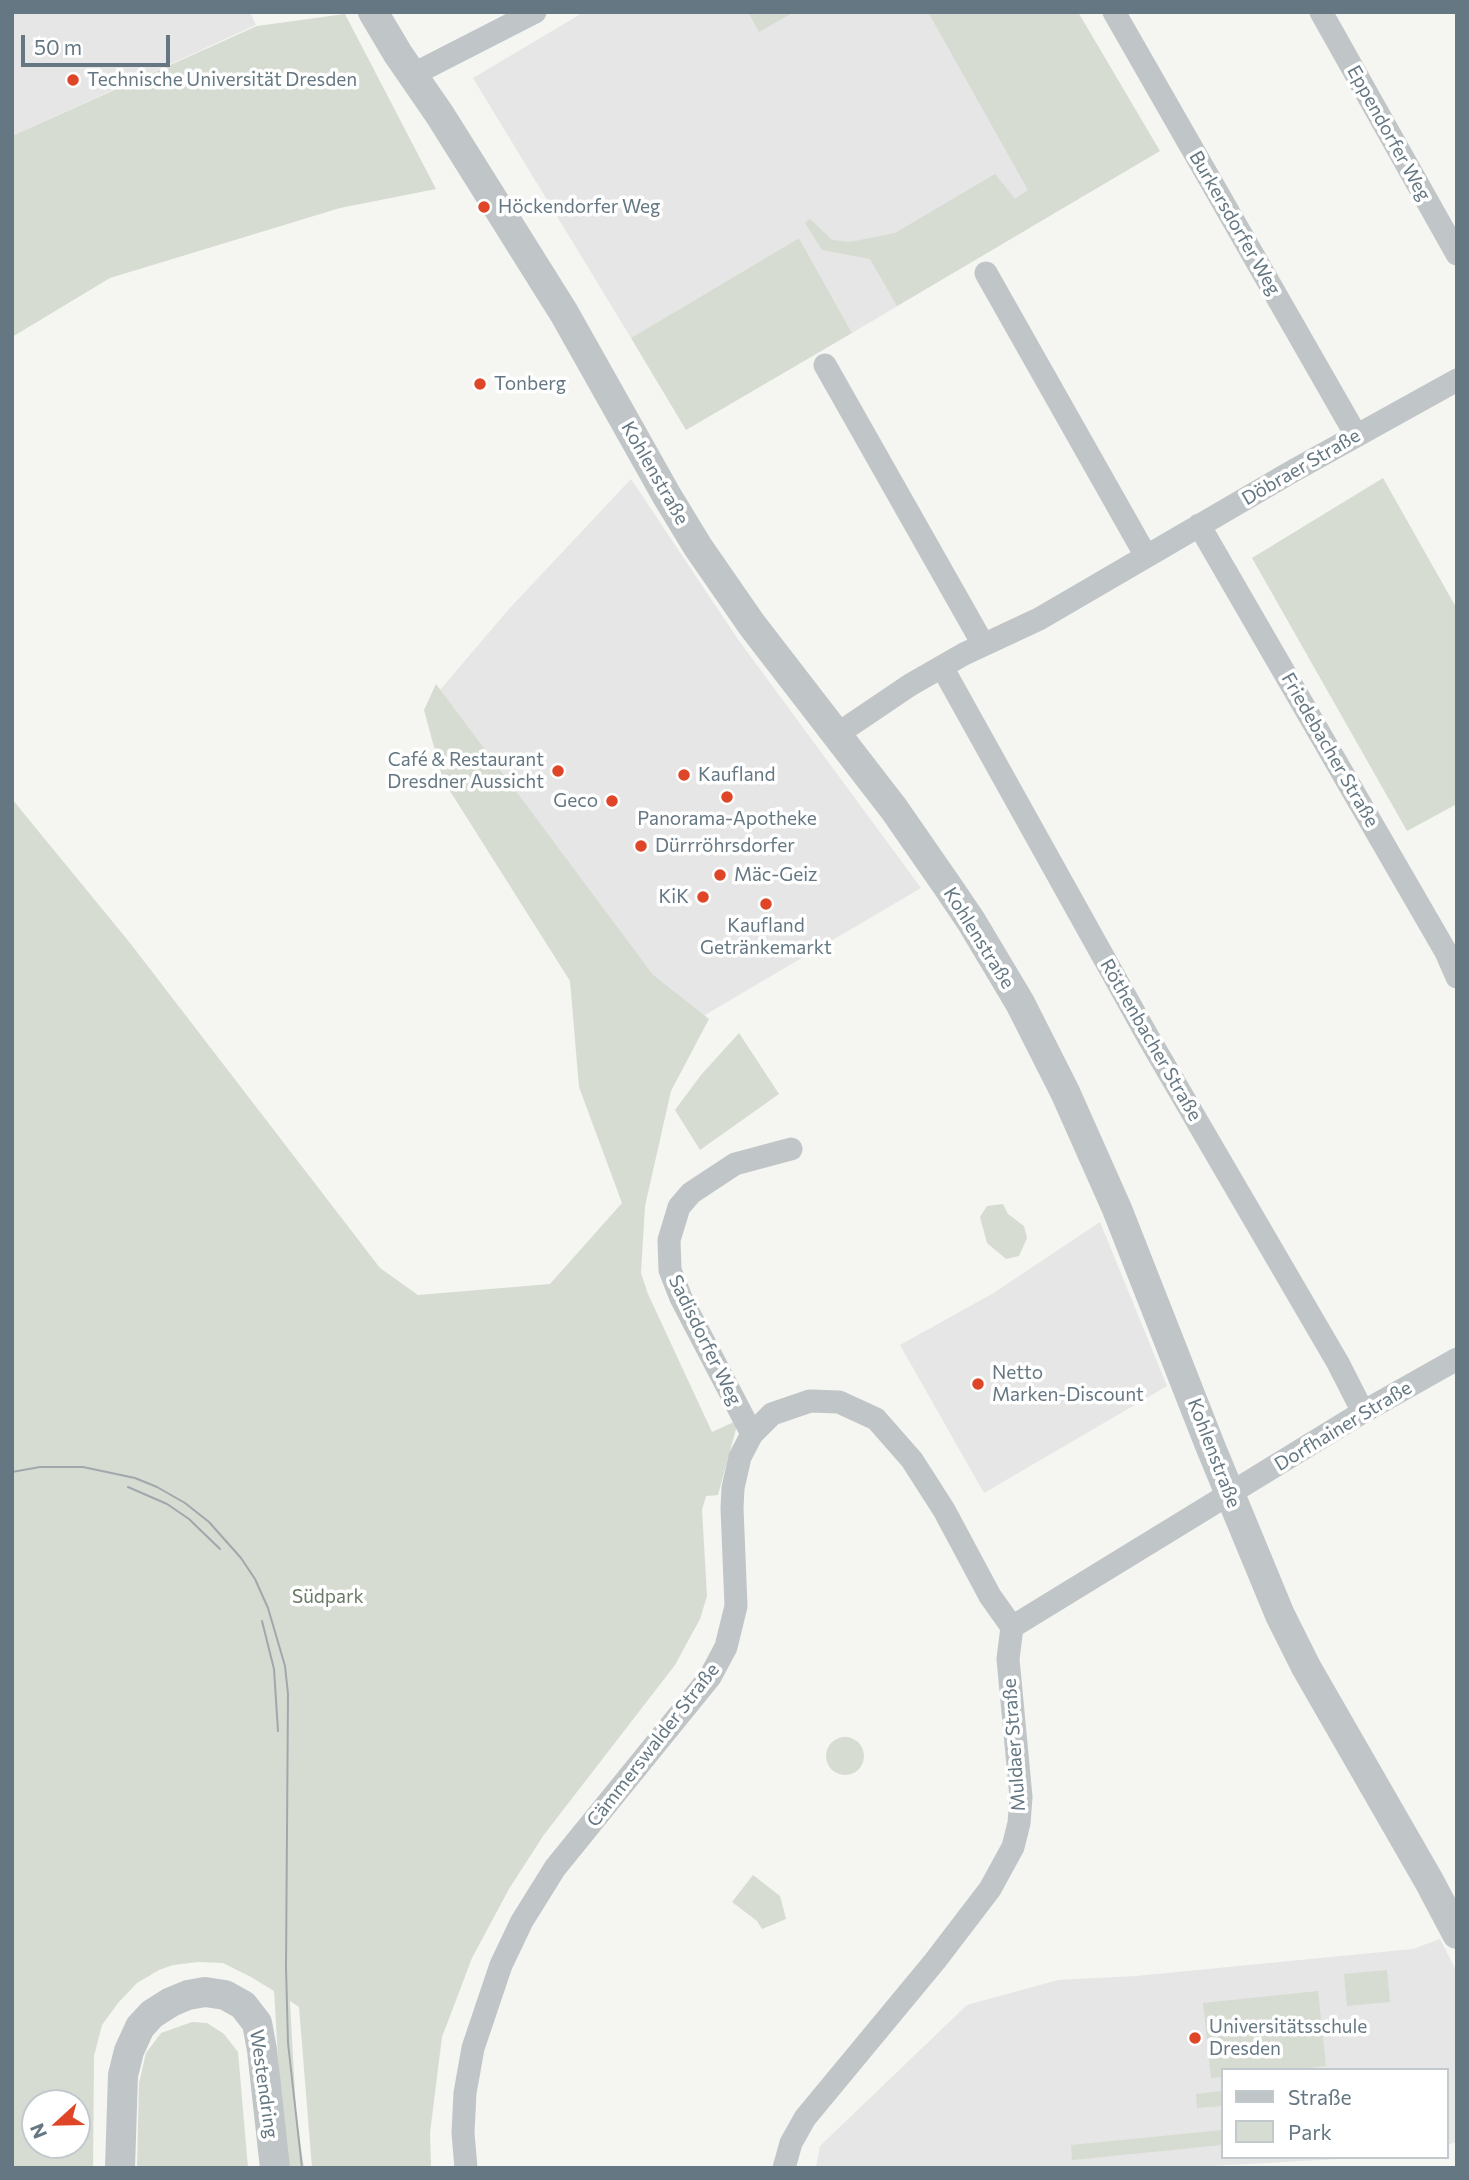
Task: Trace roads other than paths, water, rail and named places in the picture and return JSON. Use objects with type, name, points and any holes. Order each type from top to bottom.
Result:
[{"type":"street","name":"Kohlenstraße","points":[[373,12],[564,313],[698,547],[746,617],[894,809],[971,921],[1020,1003],[1065,1092],[1117,1209],[1261,1572],[1306,1667],[1457,1934]]},
{"type":"street","points":[[411,75],[535,12]]},
{"type":"street","name":"Burkersdorfer Weg","points":[[1114,12],[1356,435]]},
{"type":"street","name":"Eppendorfer Weg","points":[[1321,12],[1457,254]]},
{"type":"street","points":[[986,273],[1146,556]]},
{"type":"street","points":[[825,365],[983,643]]},
{"type":"street","name":"Döbraer Straße","points":[[836,735],[910,685],[983,643],[1039,619],[1356,435],[1457,380]]},
{"type":"street","name":"Friedebacher Straße","points":[[1199,525],[1446,952],[1457,977]]},
{"type":"street","name":"Röthenbacher Straße","points":[[942,667],[1147,1037],[1338,1363],[1363,1412]]},
{"type":"street","name":"Sadisdorfer Weg","points":[[752,1434],[681,1298],[670,1270],[668,1240],[679,1207],[691,1193],[735,1164],[791,1149]]},
{"type":"street","name":"Dorfhainer Straße","points":[[1230,1494],[1363,1412],[1457,1359]]},
{"type":"street","name":"Cämmerswalder Straße","points":[[466,2168],[465,2093],[473,2048],[501,1965],[522,1921],[555,1868],[710,1677],[726,1647],[736,1606],[733,1488],[740,1457],[752,1434],[772,1414],[810,1401],[839,1402],[876,1419],[912,1460],[944,1510],[990,1596],[1012,1628]]},
{"type":"street","points":[[1012,1628],[1230,1494]]},
{"type":"street","name":"Muldaer Straße","points":[[784,2168],[791,2143],[805,2118],[935,1961],[990,1889],[1013,1847],[1019,1823],[1021,1797],[1007,1659],[1012,1628]]},
{"type":"street","name":"Westendring","points":[[120,2168],[123,2075],[140,2027],[152,2014],[171,2002],[205,1992],[225,1995],[243,2004],[257,2023],[275,2168]]},
{"type":"tram line","points":[[12,1472],[40,1467],[83,1467],[135,1478],[157,1487],[185,1503],[209,1522],[241,1558],[255,1579],[268,1608],[285,1666],[288,1694],[288,2043],[302,2168]]},
{"type":"tram line","points":[[128,1487],[167,1504],[189,1519],[220,1549]]},
{"type":"tram line","points":[[262,1621],[274,1669],[278,1731]]},
{"type":"place","name":"Technische Universität Dresden","points":[[73,80]]},
{"type":"place","name":"Höckendorfer Weg","points":[[484,207]]},
{"type":"place","name":"Tonberg","points":[[480,384]]},
{"type":"place","name":"Café & Restaurant Dresdner Aussicht","points":[[558,771]]},
{"type":"place","name":"Kaufland","points":[[684,775]]},
{"type":"place","name":"Panorama-Apotheke","points":[[727,797]]},
{"type":"place","name":"Geco","points":[[612,801]]},
{"type":"place","name":"Dürrröhrsdorfer","points":[[641,846]]},
{"type":"place","name":"Mäc-Geiz","points":[[720,875]]},
{"type":"place","name":"KiK","points":[[703,897]]},
{"type":"place","name":"Kaufland Getränkemarkt","points":[[766,904]]},
{"type":"place","name":"Netto Marken-Discount","points":[[978,1384]]},
{"type":"place","name":"Universitätsschule Dresden","points":[[1195,2038]]},
{"type":"park label","name":"Südpark","points":[[328,1597]]}]
